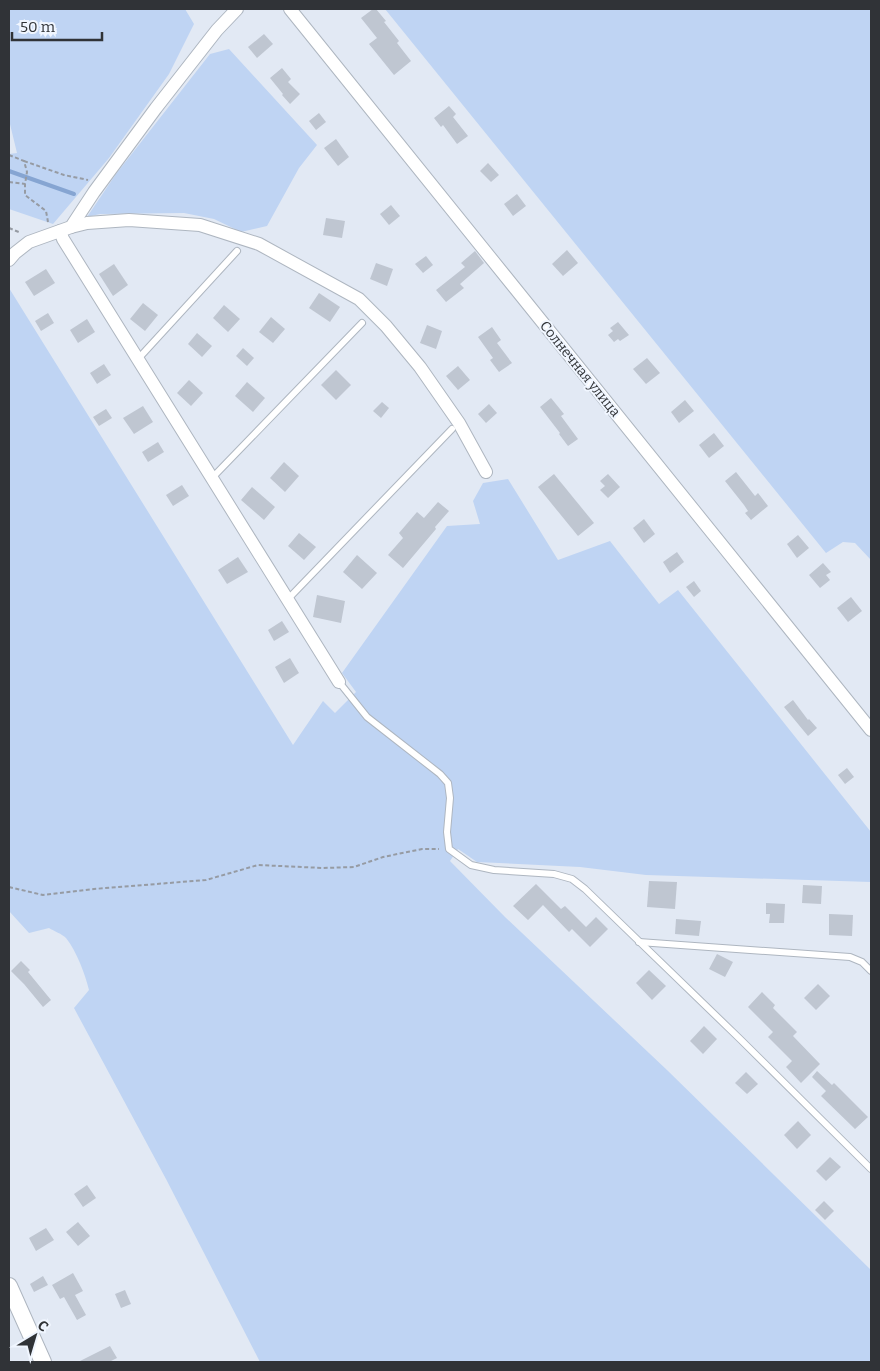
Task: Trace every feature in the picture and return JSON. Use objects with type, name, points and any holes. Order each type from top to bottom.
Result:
[{"type":"street","points":[[61,231],[98,186],[217,30],[237,9]]},
{"type":"street","name":"Солнечная улица","points":[[290,9],[871,730]]},
{"type":"street","points":[[9,260],[29,242],[61,231],[87,223],[129,220],[200,225],[259,244],[359,299],[386,326],[420,367],[459,423],[486,472]]},
{"type":"street","points":[[61,231],[63,239],[340,682]]},
{"type":"street","points":[[9,1286],[43,1362]]},
{"type":"lane","points":[[138,359],[237,251]]},
{"type":"lane","points":[[212,478],[362,323]]},
{"type":"lane","points":[[288,599],[452,429]]},
{"type":"lane","points":[[340,682],[367,717],[440,774],[448,783],[450,798],[447,832],[449,849],[471,865],[494,870],[554,874],[572,879],[585,889],[741,1040],[871,1169]]},
{"type":"lane","points":[[639,942],[850,956],[862,962],[871,972]]},
{"type":"path","points":[[9,155],[64,175],[88,180],[98,186]]},
{"type":"path","points":[[24,161],[27,172],[25,195],[46,211],[61,231]]},
{"type":"path","points":[[9,182],[25,184]]},
{"type":"path","points":[[9,888],[43,895],[206,880],[258,865],[323,868],[354,867],[382,857],[422,849],[449,849]]},
{"type":"shaded area","points":[[9,9],[185,9],[194,24],[169,74],[109,158],[53,224],[9,209],[9,154],[17,153],[9,120]]},
{"type":"shaded area","points":[[385,9],[871,9],[871,560],[855,543],[843,542],[826,553]]},
{"type":"shaded area","points":[[229,49],[317,145],[299,168],[267,226],[241,232],[214,219],[184,213],[100,214],[87,217],[116,174],[210,54]]},
{"type":"shaded area","points":[[9,288],[293,745],[323,701],[335,713],[356,692],[342,673],[447,526],[480,524],[473,501],[483,483],[508,479],[558,560],[610,541],[659,604],[678,590],[871,832],[871,882],[646,875],[580,867],[477,862],[458,849],[450,861],[505,917],[667,1070],[871,1270],[871,1362],[260,1362],[166,1179],[74,1008],[89,990],[74,950],[66,938],[49,928],[29,933],[9,911]]},
{"type":"building","points":[[373,9],[376,9],[386,21],[384,22],[399,41],[397,43],[411,61],[394,75],[369,44],[377,38],[361,18]]},
{"type":"building","points":[[264,34],[273,44],[257,58],[248,47]]},
{"type":"building","points":[[282,68],[291,79],[288,82],[300,94],[290,104],[270,78]]},
{"type":"building","points":[[449,106],[456,114],[453,117],[468,136],[457,144],[443,125],[441,127],[434,118]]},
{"type":"building","points":[[319,113],[326,122],[316,130],[309,121]]},
{"type":"building","points":[[336,139],[349,157],[338,166],[324,148]]},
{"type":"building","points":[[488,163],[499,175],[491,182],[480,171]]},
{"type":"building","points":[[517,194],[526,206],[513,216],[504,204]]},
{"type":"building","points":[[391,205],[400,216],[389,225],[380,214]]},
{"type":"building","points":[[326,218],[345,221],[342,238],[323,235]]},
{"type":"building","points":[[567,250],[578,263],[563,276],[552,264]]},
{"type":"building","points":[[475,251],[484,263],[460,284],[464,288],[446,302],[436,290],[465,267],[461,263]]},
{"type":"building","points":[[426,256],[433,265],[423,273],[415,264]]},
{"type":"building","points":[[376,263],[393,269],[387,286],[370,279]]},
{"type":"building","points":[[114,264],[128,285],[113,296],[99,274]]},
{"type":"building","points":[[46,269],[55,283],[34,296],[25,282]]},
{"type":"building","points":[[319,293],[340,307],[330,322],[309,308]]},
{"type":"building","points":[[143,303],[158,315],[145,331],[130,319]]},
{"type":"building","points":[[224,305],[240,319],[228,332],[213,318]]},
{"type":"building","points":[[48,313],[54,323],[41,331],[35,321]]},
{"type":"building","points":[[271,317],[285,329],[273,343],[259,332]]},
{"type":"building","points":[[87,319],[95,332],[78,343],[70,330]]},
{"type":"building","points":[[618,322],[629,335],[620,341],[618,339],[614,342],[608,335],[613,331],[610,328]]},
{"type":"building","points":[[427,325],[442,331],[436,349],[420,343]]},
{"type":"building","points":[[492,327],[501,340],[497,343],[512,363],[499,372],[490,360],[493,358],[478,337]]},
{"type":"building","points":[[197,333],[212,346],[202,357],[188,344]]},
{"type":"building","points":[[243,348],[254,358],[247,366],[236,356]]},
{"type":"building","points":[[647,358],[660,373],[646,384],[633,369]]},
{"type":"building","points":[[104,364],[111,375],[97,384],[90,373]]},
{"type":"building","points":[[458,366],[470,380],[458,390],[446,376]]},
{"type":"building","points":[[336,370],[351,385],[336,400],[321,385]]},
{"type":"building","points":[[189,380],[203,393],[191,406],[177,393]]},
{"type":"building","points":[[247,382],[265,398],[253,412],[235,396]]},
{"type":"building","points":[[551,398],[564,414],[561,416],[578,439],[568,446],[540,407]]},
{"type":"building","points":[[685,400],[694,411],[679,423],[671,412]]},
{"type":"building","points":[[382,402],[389,408],[381,418],[373,411]]},
{"type":"building","points":[[489,404],[497,413],[486,423],[478,414]]},
{"type":"building","points":[[143,406],[153,422],[134,434],[123,418]]},
{"type":"building","points":[[106,409],[112,418],[99,426],[93,417]]},
{"type":"building","points":[[714,433],[724,446],[709,458],[699,445]]},
{"type":"building","points":[[158,442],[164,452],[148,462],[142,452]]},
{"type":"building","points":[[284,462],[299,476],[285,492],[270,478]]},
{"type":"building","points":[[736,472],[755,496],[758,493],[768,506],[751,520],[745,513],[748,511],[744,505],[725,481]]},
{"type":"building","points":[[554,474],[594,523],[578,536],[538,487]]},
{"type":"building","points":[[608,474],[620,487],[608,498],[600,490],[605,486],[600,481]]},
{"type":"building","points":[[182,485],[189,496],[173,506],[166,495]]},
{"type":"building","points":[[252,487],[275,507],[264,520],[241,500]]},
{"type":"building","points":[[438,502],[449,511],[403,568],[388,555],[403,538],[399,533],[417,512],[424,518]]},
{"type":"building","points":[[644,519],[655,534],[644,543],[633,528]]},
{"type":"building","points":[[299,533],[316,547],[304,560],[288,546]]},
{"type":"building","points":[[798,535],[809,548],[797,558],[787,544]]},
{"type":"building","points":[[677,552],[684,562],[670,573],[663,562]]},
{"type":"building","points":[[357,555],[377,573],[362,589],[343,572]]},
{"type":"building","points":[[238,557],[248,572],[227,584],[218,570]]},
{"type":"building","points":[[823,563],[831,572],[826,575],[830,580],[820,588],[809,575]]},
{"type":"building","points":[[694,581],[701,591],[694,597],[686,587]]},
{"type":"building","points":[[317,595],[345,601],[341,623],[313,617]]},
{"type":"building","points":[[851,597],[862,611],[848,622],[837,608]]},
{"type":"building","points":[[282,621],[289,632],[274,641],[268,630]]},
{"type":"building","points":[[290,658],[299,673],[284,683],[275,667]]},
{"type":"building","points":[[793,700],[808,720],[817,728],[808,736],[784,707]]},
{"type":"building","points":[[847,768],[854,777],[845,784],[838,775]]},
{"type":"building","points":[[649,881],[677,882],[675,909],[647,907]]},
{"type":"building","points":[[536,884],[561,909],[565,906],[586,927],[596,917],[608,929],[590,947],[572,929],[569,932],[543,905],[528,920],[513,906]]},
{"type":"building","points":[[803,885],[822,886],[821,904],[802,903]]},
{"type":"building","points":[[766,903],[785,904],[784,923],[769,923],[770,914],[766,914]]},
{"type":"building","points":[[829,914],[853,915],[852,936],[829,935]]},
{"type":"building","points":[[676,919],[701,921],[699,936],[675,934]]},
{"type":"building","points":[[717,954],[733,962],[725,977],[709,969]]},
{"type":"building","points":[[21,961],[30,970],[28,972],[51,1000],[43,1007],[11,971]]},
{"type":"building","points":[[649,970],[666,986],[652,1000],[636,983]]},
{"type":"building","points":[[818,984],[830,996],[816,1010],[804,998]]},
{"type":"building","points":[[762,992],[775,1005],[773,1008],[797,1032],[793,1036],[820,1064],[801,1083],[786,1067],[792,1061],[768,1037],[773,1032],[748,1007]]},
{"type":"building","points":[[704,1026],[717,1039],[703,1054],[690,1041]]},
{"type":"building","points":[[817,1071],[832,1085],[834,1083],[868,1117],[855,1129],[821,1096],[826,1091],[812,1077]]},
{"type":"building","points":[[746,1072],[758,1084],[747,1094],[735,1083]]},
{"type":"building","points":[[798,1121],[811,1135],[797,1149],[784,1135]]},
{"type":"building","points":[[830,1157],[841,1167],[826,1181],[816,1171]]},
{"type":"building","points":[[87,1185],[96,1198],[83,1207],[74,1194]]},
{"type":"building","points":[[824,1201],[834,1211],[825,1220],[815,1210]]},
{"type":"building","points":[[78,1222],[90,1236],[78,1246],[66,1232]]},
{"type":"building","points":[[46,1228],[54,1240],[36,1251],[29,1238]]},
{"type":"building","points":[[73,1273],[83,1291],[75,1295],[86,1315],[77,1320],[64,1297],[60,1299],[52,1285]]},
{"type":"building","points":[[43,1276],[48,1285],[34,1292],[30,1284]]},
{"type":"building","points":[[125,1290],[131,1304],[121,1308],[115,1294]]},
{"type":"building","points":[[110,1346],[117,1358],[109,1362],[78,1362]]},
{"type":"waterway","points":[[9,171],[74,194]]}]
